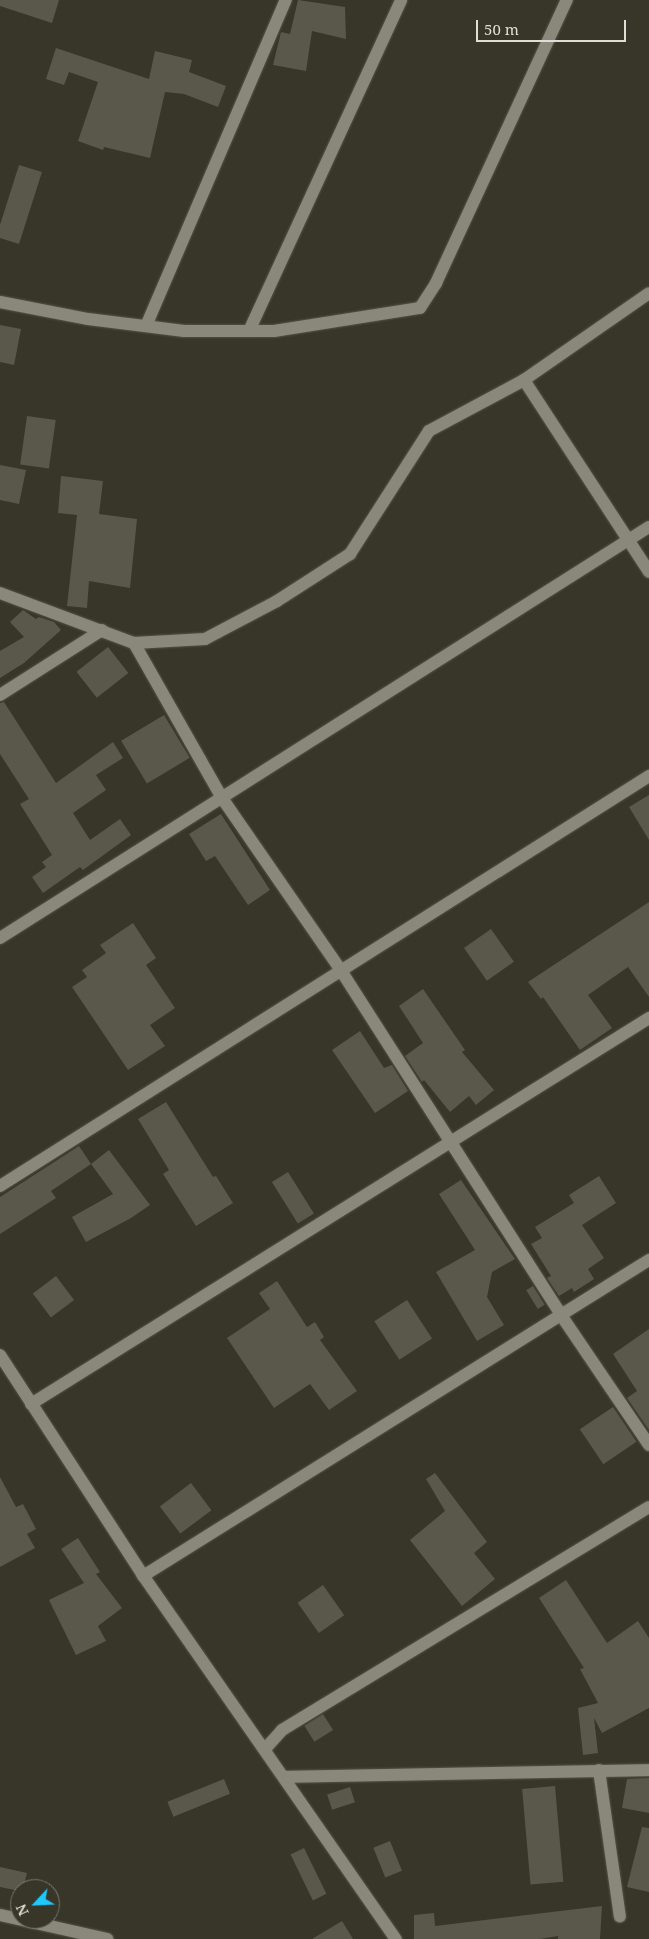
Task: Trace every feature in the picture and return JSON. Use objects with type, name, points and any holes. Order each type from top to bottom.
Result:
[{"type":"street","points":[[146,326],[286,0]]},
{"type":"street","points":[[249,331],[401,0]]},
{"type":"street","points":[[0,302],[88,319],[184,331],[274,331],[420,308],[436,283],[567,0]]},
{"type":"street","points":[[0,594],[134,643],[205,639],[277,601],[350,554],[430,431],[524,380],[649,293]]},
{"type":"street","points":[[524,380],[627,541],[649,572]]},
{"type":"street","points":[[0,938],[649,527]]},
{"type":"street","points":[[0,695],[102,630]]},
{"type":"street","points":[[134,643],[222,798],[340,969],[452,1141],[561,1315],[649,1445]]},
{"type":"street","points":[[0,1186],[340,969],[649,776]]},
{"type":"street","points":[[31,1404],[649,1018]]},
{"type":"street","points":[[143,1576],[649,1260]]},
{"type":"street","points":[[0,1356],[143,1576],[396,1939]]},
{"type":"street","points":[[264,1749],[282,1730],[649,1507]]},
{"type":"street","points":[[599,1770],[620,1917]]},
{"type":"street","points":[[284,1777],[649,1770]]},
{"type":"street","points":[[0,1915],[107,1939]]},
{"type":"building","points":[[0,0],[59,0],[52,23],[0,6]]},
{"type":"building","points":[[298,0],[345,7],[346,39],[312,31],[306,71],[273,65],[281,32],[290,34]]},
{"type":"building","points":[[56,48],[149,79],[155,51],[192,60],[189,72],[226,86],[218,107],[184,94],[165,92],[150,158],[104,147],[103,150],[78,141],[98,82],[69,72],[64,85],[46,79]]},
{"type":"building","points":[[19,165],[42,172],[19,244],[0,238],[0,225]]},
{"type":"building","points":[[0,325],[21,329],[14,365],[0,362]]},
{"type":"building","points":[[27,416],[56,420],[49,469],[20,465]]},
{"type":"building","points":[[0,465],[26,470],[19,504],[0,500]]},
{"type":"building","points":[[61,476],[103,481],[99,514],[137,519],[130,588],[89,581],[87,608],[67,606],[77,515],[58,513]]},
{"type":"building","points":[[23,610],[36,619],[39,617],[54,622],[61,630],[24,663],[0,678],[0,651],[24,637],[10,622]]},
{"type":"building","points":[[108,647],[128,673],[97,698],[76,672]]},
{"type":"building","points":[[4,702],[56,783],[113,742],[123,758],[96,775],[106,790],[73,813],[90,840],[120,819],[131,835],[83,870],[80,867],[43,893],[32,877],[46,867],[42,862],[52,855],[20,804],[29,799],[0,754],[0,703]]},
{"type":"building","points":[[164,715],[190,758],[147,784],[121,741]]},
{"type":"building","points":[[649,795],[649,840],[629,807]]},
{"type":"building","points":[[221,814],[270,890],[248,905],[215,856],[206,861],[189,834]]},
{"type":"building","points":[[649,902],[649,997],[628,967],[588,995],[612,1028],[580,1050],[543,997],[541,999],[528,982]]},
{"type":"building","points":[[133,923],[156,958],[146,965],[175,1008],[150,1025],[165,1046],[128,1070],[72,987],[87,977],[82,970],[106,953],[100,945]]},
{"type":"building","points":[[491,929],[514,962],[487,981],[464,948]]},
{"type":"building","points":[[423,989],[465,1050],[462,1052],[494,1090],[476,1105],[469,1096],[450,1112],[424,1080],[422,1082],[405,1056],[423,1043],[399,1006]]},
{"type":"building","points":[[360,1031],[384,1068],[392,1065],[408,1091],[375,1113],[332,1050]]},
{"type":"building","points":[[166,1102],[213,1177],[216,1176],[233,1203],[196,1226],[163,1174],[169,1170],[138,1119]]},
{"type":"building","points":[[79,1146],[91,1164],[51,1191],[56,1198],[0,1234],[0,1197]]},
{"type":"building","points":[[109,1150],[150,1205],[131,1218],[86,1242],[72,1217],[113,1194],[91,1164]]},
{"type":"building","points":[[288,1172],[314,1214],[298,1224],[272,1182]]},
{"type":"building","points":[[599,1176],[616,1203],[582,1225],[604,1258],[588,1269],[594,1279],[574,1292],[572,1288],[559,1296],[547,1278],[551,1276],[531,1244],[542,1238],[535,1227],[574,1203],[569,1195]]},
{"type":"building","points":[[461,1180],[515,1259],[492,1272],[487,1297],[504,1325],[477,1341],[436,1272],[475,1250],[439,1194]]},
{"type":"building","points":[[56,1276],[74,1300],[51,1317],[33,1293]]},
{"type":"building","points":[[277,1281],[307,1327],[315,1322],[324,1337],[320,1340],[357,1391],[329,1410],[310,1384],[274,1408],[227,1338],[270,1309],[259,1293]]},
{"type":"building","points":[[533,1286],[545,1305],[538,1309],[526,1290]]},
{"type":"building","points":[[407,1300],[432,1339],[399,1360],[374,1321]]},
{"type":"building","points":[[649,1329],[649,1430],[627,1398],[637,1391],[613,1354]]},
{"type":"building","points":[[613,1407],[636,1442],[603,1464],[580,1429]]},
{"type":"building","points":[[435,1473],[487,1542],[474,1553],[495,1579],[462,1606],[410,1540],[445,1511],[426,1479]]},
{"type":"building","points":[[0,1477],[16,1507],[23,1504],[36,1529],[27,1534],[35,1548],[0,1567]]},
{"type":"building","points":[[191,1483],[211,1510],[180,1534],[160,1506]]},
{"type":"building","points":[[78,1538],[100,1572],[96,1574],[122,1608],[98,1626],[106,1641],[76,1655],[49,1600],[84,1583],[61,1549]]},
{"type":"building","points":[[566,1580],[607,1643],[638,1621],[649,1638],[649,1708],[602,1733],[594,1718],[598,1753],[583,1755],[578,1708],[598,1703],[580,1669],[584,1668],[539,1598]]},
{"type":"building","points":[[323,1585],[344,1615],[319,1633],[298,1603]]},
{"type":"building","points":[[323,1714],[333,1730],[314,1742],[304,1726]]},
{"type":"building","points":[[649,1778],[649,1813],[622,1808],[627,1779]]},
{"type":"building","points":[[224,1779],[230,1794],[173,1817],[167,1802]]},
{"type":"building","points":[[555,1786],[563,1882],[530,1885],[522,1789]]},
{"type":"building","points":[[350,1787],[355,1802],[332,1810],[327,1794]]},
{"type":"building","points":[[642,1827],[649,1828],[649,1892],[627,1887]]},
{"type":"building","points":[[390,1841],[402,1871],[385,1877],[373,1848]]},
{"type":"building","points":[[304,1848],[326,1894],[313,1900],[291,1855]]},
{"type":"building","points":[[0,1867],[27,1873],[26,1879],[10,1879],[10,1889],[0,1887]]},
{"type":"building","points":[[602,1906],[600,1939],[558,1939],[558,1936],[540,1939],[414,1939],[414,1915],[434,1913],[435,1926]]},
{"type":"building","points":[[342,1921],[353,1939],[312,1939]]}]
